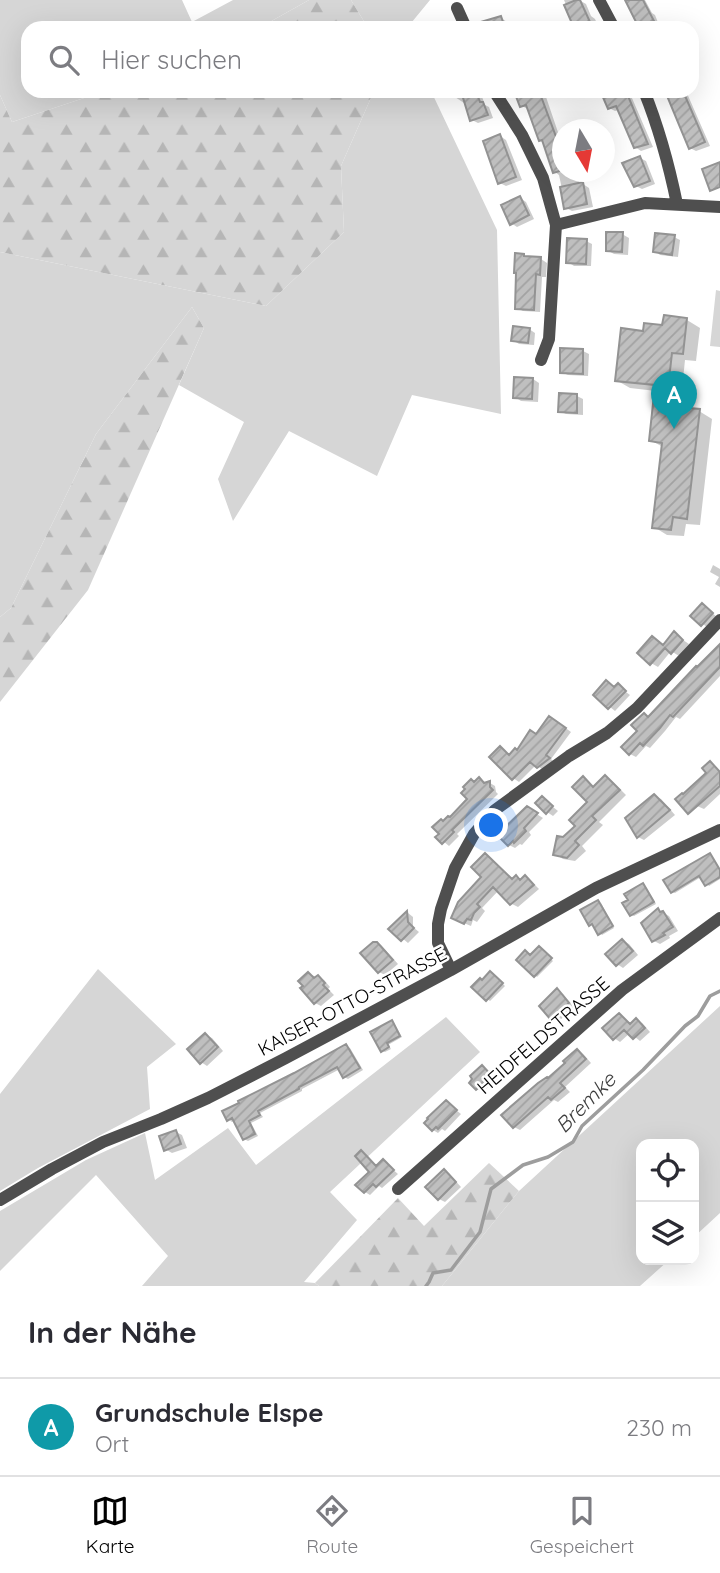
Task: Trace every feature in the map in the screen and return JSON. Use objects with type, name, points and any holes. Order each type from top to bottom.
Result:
[{"type":"street","points":[[599,0],[610,21]]},
{"type":"street","points":[[457,8],[463,21]]},
{"type":"street","points":[[499,98],[523,135],[543,178],[556,225],[549,339],[541,360]]},
{"type":"street","points":[[647,98],[668,161],[677,204]]},
{"type":"street","points":[[556,225],[645,203],[720,207]]},
{"type":"street","points":[[451,971],[438,943],[439,916],[455,868],[474,834],[495,810],[569,756],[607,733],[637,708],[720,620]]},
{"type":"street","name":"KAISER-OTTO-STRASSE","points":[[0,1200],[103,1142],[208,1098],[451,971],[596,888],[720,830]]},
{"type":"street","name":"HEIDFELDSTRASSE","points":[[398,1189],[622,990],[720,918]]},
{"type":"green space","points":[[0,0],[182,0],[192,21],[21,21],[21,98],[84,98],[12,122],[0,95]]},
{"type":"green space","points":[[233,0],[309,0],[272,21],[194,21]]},
{"type":"green space","points":[[309,0],[351,0],[364,21],[272,21]]},
{"type":"green space","points":[[351,0],[430,0],[413,21],[364,21]]},
{"type":"green space","points":[[0,95],[12,122],[84,98],[371,98],[341,166],[344,232],[266,306],[0,252]]},
{"type":"green space","points":[[371,98],[434,98],[497,230],[501,414],[412,395],[377,476],[289,431],[233,521],[218,479],[244,422],[179,385],[204,328],[192,307],[96,434],[11,608],[0,617],[0,252],[266,306],[344,232],[341,166]]},
{"type":"green space","points":[[716,290],[720,291],[720,347],[710,346]]},
{"type":"green space","points":[[192,307],[204,328],[88,590],[0,702],[0,617],[11,608],[96,434]]},
{"type":"green space","points":[[98,969],[176,1044],[147,1067],[150,1109],[0,1191],[0,1094]]},
{"type":"green space","points":[[720,1006],[720,1213],[699,1232],[699,1139],[636,1139],[636,1265],[663,1265],[640,1286],[442,1286],[519,1191]]},
{"type":"green space","points":[[446,1017],[480,1052],[330,1192],[357,1220],[304,1282],[319,1286],[142,1286],[168,1256],[96,1175],[0,1271],[0,1211],[86,1160],[145,1133],[155,1180],[228,1128],[256,1165]]},
{"type":"green space","points":[[489,1163],[519,1191],[442,1286],[319,1286],[315,1283],[398,1198],[424,1226]]},
{"type":"building","points":[[580,0],[590,21],[571,21],[564,5]]},
{"type":"building","points":[[625,0],[643,0],[654,21],[636,21]]},
{"type":"building","points":[[501,16],[503,21],[484,21]]},
{"type":"building","points":[[463,98],[479,98],[488,115],[470,121]]},
{"type":"building","points":[[517,98],[542,98],[552,126],[552,170],[542,140],[539,141],[526,105],[520,107]]},
{"type":"building","points":[[603,98],[629,98],[648,144],[634,148],[616,106],[608,109]]},
{"type":"building","points":[[668,98],[686,98],[705,142],[689,149]]},
{"type":"building","points":[[500,134],[516,177],[498,184],[483,141]]},
{"type":"building","points":[[640,156],[650,181],[634,187],[622,163]]},
{"type":"building","points":[[720,162],[720,187],[710,191],[702,169]]},
{"type":"building","points":[[583,182],[587,204],[564,209],[560,187]]},
{"type":"building","points":[[520,196],[529,215],[510,225],[501,205]]},
{"type":"building","points":[[606,232],[623,232],[622,252],[606,251]]},
{"type":"building","points":[[655,233],[675,235],[672,255],[653,252]]},
{"type":"building","points":[[567,238],[587,239],[586,264],[566,263]]},
{"type":"building","points":[[515,253],[541,257],[540,275],[536,274],[534,310],[515,309]]},
{"type":"building","points":[[664,315],[687,318],[683,354],[672,353],[666,406],[700,409],[687,519],[673,517],[671,530],[652,528],[662,443],[649,441],[655,385],[615,381],[621,328],[643,331],[644,323],[662,325]]},
{"type":"building","points":[[513,326],[530,328],[528,343],[511,341]]},
{"type":"building","points":[[560,348],[583,349],[583,374],[560,373]]},
{"type":"building","points":[[514,377],[533,378],[532,399],[513,398]]},
{"type":"building","points":[[559,393],[577,394],[577,413],[558,412]]},
{"type":"building","points":[[702,603],[713,613],[701,626],[690,616]]},
{"type":"building","points":[[674,631],[683,640],[671,654],[665,648],[650,665],[637,653],[652,636],[663,645]]},
{"type":"building","points":[[720,644],[720,667],[673,717],[670,715],[643,746],[640,743],[629,755],[621,747],[637,731],[631,725],[644,713],[648,717]]},
{"type":"building","points":[[606,680],[614,687],[618,683],[626,691],[608,709],[593,695]]},
{"type":"building","points":[[549,716],[566,728],[546,755],[550,758],[537,768],[530,762],[512,780],[489,757],[500,746],[509,755],[515,748],[517,750],[530,730],[536,734]]},
{"type":"building","points":[[710,761],[720,772],[720,786],[688,814],[675,799],[706,773],[702,768]]},
{"type":"building","points":[[605,775],[620,790],[592,816],[596,820],[575,841],[579,845],[567,858],[553,855],[557,836],[563,837],[575,826],[569,820],[587,802],[572,787],[583,776],[593,787]]},
{"type":"building","points":[[479,777],[484,783],[490,781],[493,790],[452,830],[454,832],[442,844],[435,837],[439,834],[432,827],[441,819],[443,821],[450,817],[467,799],[461,793],[465,789],[463,787],[471,779],[474,782]]},
{"type":"building","points":[[654,794],[670,810],[637,838],[625,818]]},
{"type":"building","points":[[542,796],[553,806],[546,814],[535,803]]},
{"type":"building","points":[[527,806],[538,813],[524,828],[526,831],[508,846],[497,835]]},
{"type":"building","points":[[485,853],[512,879],[516,875],[520,880],[525,875],[534,885],[510,905],[493,887],[477,904],[480,907],[471,920],[467,919],[464,924],[451,918],[458,902],[481,877],[471,867]]},
{"type":"building","points":[[710,853],[720,870],[720,877],[705,886],[699,876],[671,893],[663,880]]},
{"type":"building","points":[[643,883],[654,902],[630,916],[622,903],[628,900],[624,894]]},
{"type":"building","points":[[598,900],[613,926],[598,935],[580,910]]},
{"type":"building","points":[[658,908],[673,927],[652,942],[641,923]]},
{"type":"building","points":[[407,911],[408,922],[414,928],[401,941],[388,929]]},
{"type":"building","points":[[622,939],[633,951],[616,966],[605,954]]},
{"type":"building","points":[[373,942],[377,942],[393,960],[378,973],[360,953]]},
{"type":"building","points":[[539,946],[552,958],[534,977],[516,960],[525,950],[530,955]]},
{"type":"building","points":[[490,971],[503,983],[486,1001],[471,987]]},
{"type":"building","points":[[308,972],[314,978],[318,975],[329,991],[314,1004],[300,988],[303,986],[298,981]]},
{"type":"building","points":[[557,988],[569,1003],[551,1020],[539,1006]]},
{"type":"building","points":[[619,1013],[630,1024],[636,1018],[645,1028],[633,1039],[624,1030],[613,1040],[602,1028]]},
{"type":"building","points":[[392,1020],[400,1036],[387,1043],[389,1047],[381,1052],[370,1032]]},
{"type":"building","points":[[205,1033],[218,1047],[200,1064],[187,1049]]},
{"type":"building","points":[[346,1044],[360,1068],[343,1078],[337,1067],[258,1111],[260,1115],[249,1121],[255,1134],[243,1140],[232,1118],[227,1121],[222,1111]]},
{"type":"building","points":[[577,1049],[586,1059],[560,1083],[565,1088],[551,1100],[548,1097],[513,1128],[501,1115],[538,1083],[548,1078]]},
{"type":"building","points":[[482,1065],[492,1076],[476,1090],[469,1083],[472,1079],[470,1076]]},
{"type":"building","points":[[446,1100],[457,1110],[438,1129],[436,1127],[432,1131],[424,1123]]},
{"type":"building","points":[[176,1130],[181,1144],[164,1151],[159,1136]]},
{"type":"building","points":[[361,1150],[376,1166],[383,1159],[394,1170],[376,1187],[373,1184],[364,1193],[355,1185],[369,1172],[355,1156]]},
{"type":"building","points":[[444,1169],[456,1182],[438,1200],[425,1187]]},
{"type":"waterway","name":"Bremke","points":[[426,1286],[433,1273],[451,1270],[480,1232],[491,1189],[523,1165],[548,1157],[573,1142],[582,1126],[698,1016],[710,996],[720,991]]},
{"type":"place","name":"Grundschule Elspe","points":[[674,429]]}]
